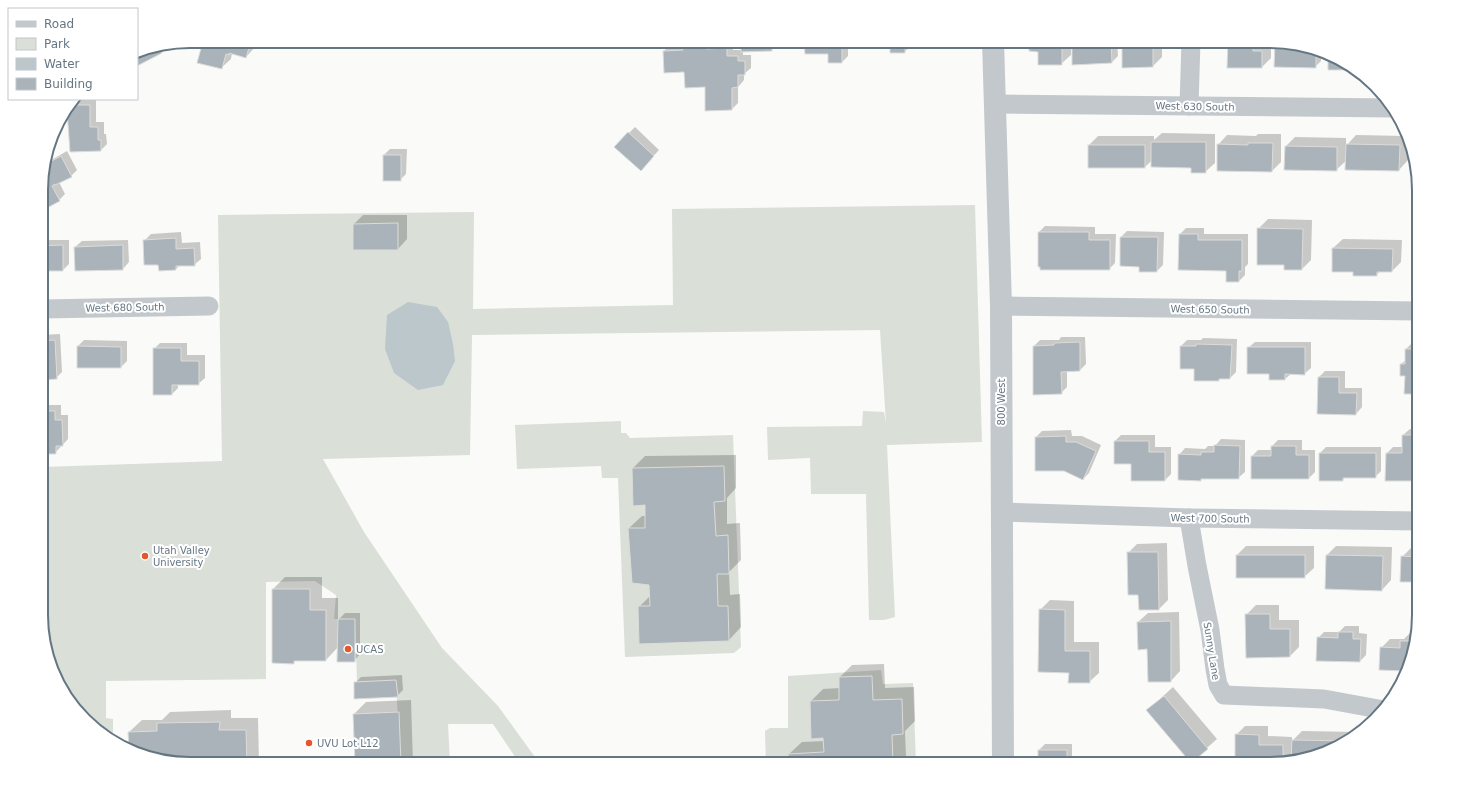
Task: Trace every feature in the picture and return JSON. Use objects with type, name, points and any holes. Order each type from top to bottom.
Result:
[{"type":"street","name":"800 West","points":[[993,48],[1001,306],[1002,757]]},
{"type":"street","points":[[1189,106],[1190,48]]},
{"type":"street","name":"West 630 South","points":[[996,104],[1386,108]]},
{"type":"street","name":"West 680 South","points":[[48,309],[209,306]]},
{"type":"street","name":"West 650 South","points":[[1001,306],[1412,311]]},
{"type":"street","name":"West 700 South","points":[[1002,512],[1189,518],[1412,521]]},
{"type":"street","name":"Sunny Lane","points":[[1189,518],[1210,630],[1214,669],[1218,685],[1224,695],[1324,699],[1377,709]]},
{"type":"green space","points":[[975,205],[982,442],[887,445],[895,617],[884,620],[869,620],[866,494],[811,494],[810,458],[768,460],[767,427],[862,426],[863,411],[884,412],[886,423],[880,330],[472,335],[470,455],[323,459],[364,532],[442,648],[498,706],[535,757],[515,757],[493,724],[448,724],[450,757],[400,757],[396,681],[357,682],[355,619],[334,619],[336,595],[315,581],[266,582],[266,679],[106,681],[106,718],[113,719],[113,734],[96,722],[77,702],[59,669],[49,634],[48,467],[222,461],[218,215],[474,212],[473,309],[673,305],[672,209]]},
{"type":"green space","points":[[621,421],[621,433],[626,433],[630,438],[733,435],[741,647],[734,653],[625,657],[618,478],[602,478],[601,466],[517,469],[515,425]]},
{"type":"green space","points":[[881,670],[883,684],[913,683],[916,757],[766,757],[765,731],[770,728],[788,728],[788,676]]},
{"type":"water","points":[[408,302],[437,307],[448,322],[455,361],[443,385],[418,390],[394,373],[385,349],[387,315]]},
{"type":"building","points":[[201,48],[249,48],[246,58],[229,53],[229,55],[226,54],[222,69],[197,63]]},
{"type":"building","points":[[683,48],[727,48],[727,56],[738,56],[738,61],[745,61],[745,75],[738,75],[738,87],[732,88],[732,110],[705,111],[705,87],[685,88],[684,72],[664,73],[663,51],[683,50]]},
{"type":"building","points":[[741,48],[772,48],[772,51],[741,52]]},
{"type":"building","points":[[805,48],[842,48],[842,63],[828,63],[828,54],[805,54]]},
{"type":"building","points":[[890,48],[905,48],[905,53],[890,53]]},
{"type":"building","points":[[1029,48],[1062,48],[1062,65],[1038,65],[1038,52],[1029,51]]},
{"type":"building","points":[[1072,48],[1111,48],[1112,63],[1072,65]]},
{"type":"building","points":[[1122,48],[1153,48],[1153,67],[1122,68]]},
{"type":"building","points":[[1228,48],[1253,48],[1253,51],[1262,51],[1262,68],[1227,68]]},
{"type":"building","points":[[1275,48],[1289,49],[1316,56],[1316,68],[1274,67]]},
{"type":"building","points":[[161,51],[162,53],[138,65],[138,58]]},
{"type":"building","points":[[1328,61],[1346,70],[1328,70]]},
{"type":"building","points":[[76,105],[90,105],[90,127],[98,127],[98,140],[101,140],[101,151],[70,152],[68,118]]},
{"type":"building","points":[[628,132],[654,156],[641,171],[614,147]]},
{"type":"building","points":[[1151,142],[1206,142],[1206,173],[1191,173],[1191,168],[1151,167]]},
{"type":"building","points":[[1248,143],[1273,143],[1272,172],[1217,171],[1217,144],[1248,145]]},
{"type":"building","points":[[1346,144],[1400,145],[1399,171],[1345,170]]},
{"type":"building","points":[[1088,145],[1145,145],[1145,168],[1088,168]]},
{"type":"building","points":[[1285,146],[1337,147],[1337,171],[1284,170]]},
{"type":"building","points":[[383,155],[401,155],[401,181],[383,181]]},
{"type":"building","points":[[61,156],[72,177],[52,186],[60,201],[48,207],[48,181],[51,161]]},
{"type":"building","points":[[398,223],[398,250],[353,250],[353,224]]},
{"type":"building","points":[[1257,228],[1303,229],[1302,270],[1284,270],[1284,265],[1257,265]]},
{"type":"building","points":[[1038,232],[1089,232],[1089,240],[1110,240],[1110,270],[1040,270],[1040,267],[1038,267]]},
{"type":"building","points":[[1179,234],[1198,234],[1198,240],[1242,240],[1242,271],[1239,271],[1239,282],[1226,282],[1226,271],[1178,270]]},
{"type":"building","points":[[1120,237],[1158,237],[1157,272],[1139,272],[1139,267],[1120,266]]},
{"type":"building","points":[[176,238],[176,249],[194,248],[195,266],[176,266],[176,270],[159,271],[158,265],[144,265],[143,240]]},
{"type":"building","points":[[63,245],[63,271],[48,271],[48,246]]},
{"type":"building","points":[[123,245],[123,270],[75,271],[74,247]]},
{"type":"building","points":[[1332,248],[1393,249],[1392,272],[1377,272],[1377,276],[1353,276],[1353,272],[1332,272]]},
{"type":"building","points":[[55,340],[57,379],[48,380],[48,341]]},
{"type":"building","points":[[1080,342],[1080,371],[1061,372],[1062,394],[1033,395],[1033,346],[1054,345],[1054,343]]},
{"type":"building","points":[[1196,344],[1232,345],[1230,379],[1219,379],[1219,381],[1194,381],[1194,369],[1180,369],[1180,346],[1196,346]]},
{"type":"building","points":[[77,346],[121,347],[121,368],[77,368]]},
{"type":"building","points":[[1247,347],[1305,347],[1305,375],[1285,374],[1285,380],[1269,380],[1269,374],[1247,374]]},
{"type":"building","points":[[153,348],[181,348],[181,361],[199,361],[199,385],[172,385],[172,395],[153,395]]},
{"type":"building","points":[[1405,349],[1412,349],[1412,394],[1404,394],[1405,376],[1400,376],[1400,364],[1405,364]]},
{"type":"building","points":[[1318,377],[1339,377],[1339,393],[1357,393],[1356,415],[1317,414]]},
{"type":"building","points":[[48,411],[55,411],[55,420],[62,420],[63,446],[56,446],[56,454],[48,454]]},
{"type":"building","points":[[1402,435],[1412,435],[1412,481],[1385,481],[1386,453],[1402,453]]},
{"type":"building","points":[[1066,436],[1066,442],[1076,442],[1096,451],[1083,480],[1064,471],[1035,471],[1035,437]]},
{"type":"building","points":[[1114,441],[1149,441],[1149,452],[1165,452],[1165,481],[1131,481],[1131,464],[1114,464]]},
{"type":"building","points":[[1214,445],[1240,446],[1239,479],[1201,479],[1201,481],[1178,480],[1178,454],[1201,455],[1201,452],[1214,452]]},
{"type":"building","points":[[1271,446],[1296,446],[1296,455],[1309,455],[1309,479],[1251,479],[1251,456],[1271,456]]},
{"type":"building","points":[[1319,453],[1376,453],[1376,478],[1343,478],[1343,481],[1319,481]]},
{"type":"building","points":[[724,466],[725,501],[714,502],[716,536],[728,535],[729,574],[717,574],[718,606],[728,606],[729,641],[639,644],[638,606],[650,606],[649,585],[632,583],[628,528],[645,528],[645,505],[633,506],[632,468]]},
{"type":"building","points":[[1127,552],[1158,552],[1159,610],[1139,610],[1138,595],[1128,595]]},
{"type":"building","points":[[1236,555],[1305,555],[1305,578],[1236,578]]},
{"type":"building","points":[[1326,555],[1383,556],[1382,591],[1325,589]]},
{"type":"building","points":[[1401,556],[1412,557],[1412,582],[1400,582]]},
{"type":"building","points":[[272,589],[310,589],[310,610],[326,610],[326,661],[294,661],[294,664],[272,663]]},
{"type":"building","points":[[1039,609],[1065,610],[1065,651],[1090,651],[1090,683],[1068,683],[1069,673],[1038,672]]},
{"type":"building","points":[[1245,614],[1270,614],[1270,629],[1290,629],[1290,657],[1246,658]]},
{"type":"building","points":[[338,619],[355,619],[355,662],[337,662]]},
{"type":"building","points":[[1171,621],[1171,682],[1148,682],[1147,649],[1138,650],[1137,622]]},
{"type":"building","points":[[1338,632],[1353,632],[1353,639],[1361,639],[1360,662],[1316,661],[1317,637],[1338,638]]},
{"type":"building","points":[[1400,641],[1409,641],[1400,671],[1379,670],[1380,647],[1400,648]]},
{"type":"building","points":[[872,676],[873,700],[902,699],[903,734],[892,735],[893,757],[788,757],[788,754],[824,752],[823,738],[811,739],[810,701],[839,700],[839,677]]},
{"type":"building","points":[[396,680],[398,697],[354,699],[354,682]]},
{"type":"building","points":[[1164,696],[1208,749],[1198,757],[1186,757],[1146,710]]},
{"type":"building","points":[[399,712],[401,757],[355,757],[353,714]]},
{"type":"building","points":[[220,722],[219,730],[246,730],[247,757],[171,756],[153,752],[129,743],[128,732],[157,731],[157,723]]},
{"type":"building","points":[[1235,734],[1259,735],[1259,745],[1283,745],[1283,757],[1235,757]]},
{"type":"building","points":[[1292,740],[1335,741],[1307,752],[1291,755]]},
{"type":"building","points":[[1038,750],[1067,750],[1067,757],[1038,757]]},
{"type":"place","name":"Utah Valley University","points":[[145,556]]},
{"type":"place","name":"UCAS","points":[[348,649]]},
{"type":"place","name":"UVU Lot L12","points":[[309,743]]}]
